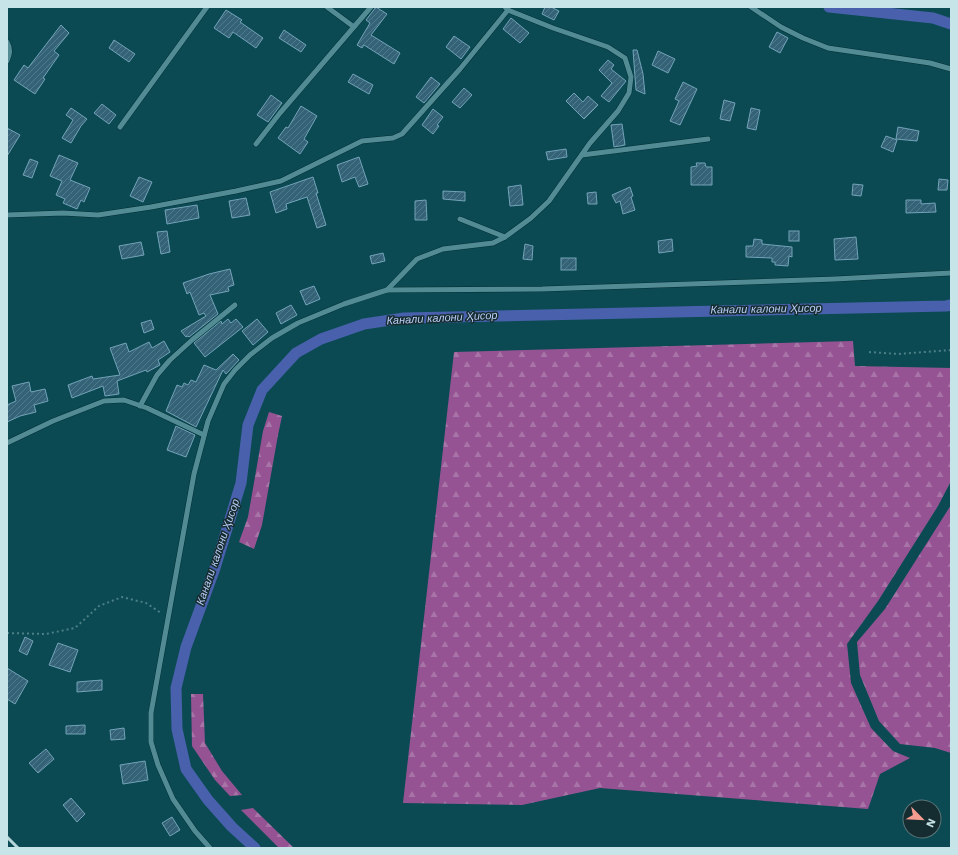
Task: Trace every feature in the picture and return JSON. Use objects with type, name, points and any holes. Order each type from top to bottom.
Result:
[{"type":"lane","points":[[120,127],[207,7]]},
{"type":"lane","points":[[327,7],[354,27]]},
{"type":"lane","points":[[256,144],[280,113],[371,7]]},
{"type":"lane","points":[[751,7],[781,27],[828,48],[930,63],[951,69]]},
{"type":"lane","points":[[7,215],[63,213],[98,215],[236,191],[281,181],[362,141],[393,138],[402,134],[460,69],[506,8],[553,28],[608,47],[625,58],[631,77],[629,93],[618,111],[590,143],[549,201],[531,218],[505,237],[493,243],[443,249],[417,259],[387,290]]},
{"type":"lane","points":[[7,42],[10,48],[10,55],[7,61]]},
{"type":"lane","points":[[582,155],[708,139]]},
{"type":"lane","points":[[460,219],[505,237]]},
{"type":"lane","points":[[210,848],[195,831],[173,799],[158,765],[151,742],[151,713],[194,474],[204,435],[208,421],[224,384],[250,354],[272,338],[298,323],[344,304],[387,290],[550,288],[835,279],[951,273]]},
{"type":"lane","points":[[140,406],[157,375],[170,360],[192,340],[236,305]]},
{"type":"lane","points":[[7,442],[53,421],[104,401],[124,400],[204,435]]},
{"type":"path","points":[[870,352],[898,354],[951,350]]},
{"type":"path","points":[[7,633],[46,634],[75,628],[99,606],[122,597],[146,603],[169,618]]},
{"type":"green space","points":[[853,341],[855,366],[951,368],[951,481],[938,506],[878,601],[847,644],[851,683],[871,728],[893,751],[910,758],[880,774],[868,809],[600,788],[522,805],[403,803],[454,352]]},
{"type":"green space","points":[[269,412],[282,416],[262,525],[254,549],[239,542],[248,517],[263,431]]},
{"type":"green space","points":[[951,505],[951,753],[935,748],[900,744],[879,721],[860,675],[857,642],[885,609]]},
{"type":"green space","points":[[191,694],[203,694],[205,743],[222,771],[242,795],[230,796],[215,780],[192,746]]},
{"type":"green space","points":[[253,808],[294,848],[279,848],[241,810]]},
{"type":"building","points":[[376,7],[387,14],[371,35],[400,53],[394,64],[364,45],[362,48],[357,45],[370,23],[366,20]]},
{"type":"building","points":[[545,7],[551,7],[559,11],[554,20],[542,14]]},
{"type":"building","points":[[226,10],[242,20],[240,22],[263,38],[256,48],[233,32],[229,38],[214,28]]},
{"type":"building","points":[[511,18],[529,33],[520,43],[503,29]]},
{"type":"building","points":[[61,25],[69,33],[54,51],[59,55],[43,78],[45,79],[35,94],[14,80],[24,65],[28,68]]},
{"type":"building","points":[[284,30],[306,45],[301,52],[279,38]]},
{"type":"building","points":[[777,32],[788,38],[780,53],[769,47]]},
{"type":"building","points":[[454,36],[470,47],[461,59],[446,47]]},
{"type":"building","points":[[114,40],[135,54],[129,62],[109,48]]},
{"type":"building","points":[[633,50],[637,50],[643,74],[645,94],[636,90]]},
{"type":"building","points":[[658,51],[675,59],[668,73],[652,65]]},
{"type":"building","points":[[608,60],[614,65],[611,69],[626,81],[609,102],[601,96],[612,83],[599,70]]},
{"type":"building","points":[[353,74],[373,85],[369,94],[348,82]]},
{"type":"building","points":[[431,77],[440,84],[424,103],[416,97]]},
{"type":"building","points":[[683,82],[697,89],[680,125],[670,121],[679,101],[675,99]]},
{"type":"building","points":[[464,88],[472,95],[460,108],[452,102]]},
{"type":"building","points":[[574,93],[583,102],[588,96],[598,105],[584,119],[566,101]]},
{"type":"building","points":[[271,95],[282,103],[268,122],[257,115]]},
{"type":"building","points":[[724,100],[735,103],[730,121],[720,119]]},
{"type":"building","points":[[102,104],[116,115],[109,124],[94,113]]},
{"type":"building","points":[[301,106],[317,116],[304,139],[308,142],[300,154],[278,138],[286,127],[288,128]]},
{"type":"building","points":[[71,108],[87,119],[71,143],[62,138],[73,120],[66,115]]},
{"type":"building","points":[[751,108],[760,110],[756,130],[747,128]]},
{"type":"building","points":[[433,109],[443,117],[433,134],[422,125]]},
{"type":"building","points":[[622,124],[625,145],[614,147],[611,125]]},
{"type":"building","points":[[898,127],[919,131],[917,141],[896,139]]},
{"type":"building","points":[[7,128],[20,135],[7,156]]},
{"type":"building","points":[[886,136],[897,140],[893,152],[881,147]]},
{"type":"building","points":[[566,149],[567,157],[548,160],[546,152]]},
{"type":"building","points":[[59,155],[78,163],[70,180],[90,188],[84,202],[81,200],[77,209],[63,203],[65,199],[56,195],[62,181],[50,176]]},
{"type":"building","points":[[359,157],[368,184],[359,187],[355,177],[342,182],[337,165]]},
{"type":"building","points":[[30,159],[38,162],[32,178],[23,175]]},
{"type":"building","points":[[696,163],[705,163],[706,167],[712,167],[712,185],[691,185],[691,167],[697,166]]},
{"type":"building","points":[[139,177],[152,182],[143,202],[130,196]]},
{"type":"building","points":[[313,177],[318,193],[316,193],[326,225],[317,228],[307,197],[286,204],[287,209],[276,213],[270,192]]},
{"type":"building","points":[[939,179],[948,180],[947,190],[938,190]]},
{"type":"building","points":[[853,184],[863,185],[861,196],[852,195]]},
{"type":"building","points":[[521,185],[523,205],[510,206],[508,187]]},
{"type":"building","points":[[630,187],[635,210],[623,214],[620,201],[616,203],[612,195]]},
{"type":"building","points":[[443,191],[465,192],[465,201],[443,199]]},
{"type":"building","points":[[596,192],[597,204],[588,204],[587,193]]},
{"type":"building","points":[[246,198],[250,215],[232,218],[229,201]]},
{"type":"building","points":[[426,200],[427,220],[415,220],[415,201]]},
{"type":"building","points":[[906,200],[921,200],[921,204],[935,203],[936,212],[906,213]]},
{"type":"building","points":[[197,205],[199,218],[167,224],[165,210]]},
{"type":"building","points":[[167,231],[170,252],[161,254],[157,232]]},
{"type":"building","points":[[789,231],[799,231],[799,241],[789,241]]},
{"type":"building","points":[[856,237],[858,259],[835,260],[834,239]]},
{"type":"building","points":[[672,239],[673,251],[659,253],[658,241]]},
{"type":"building","points":[[754,239],[762,240],[762,244],[792,247],[792,257],[789,256],[788,266],[775,265],[775,262],[772,262],[772,258],[746,257],[746,246],[753,246]]},
{"type":"building","points":[[141,242],[144,255],[122,259],[119,246]]},
{"type":"building","points":[[525,244],[533,246],[532,260],[523,259]]},
{"type":"building","points":[[383,253],[385,261],[372,264],[370,256]]},
{"type":"building","points":[[561,258],[576,258],[576,270],[561,270]]},
{"type":"building","points":[[230,269],[234,285],[228,287],[229,291],[210,295],[218,314],[189,337],[186,337],[181,331],[206,316],[204,313],[199,315],[190,292],[187,294],[183,283],[209,274]]},
{"type":"building","points":[[314,286],[320,299],[306,305],[300,291]]},
{"type":"building","points":[[291,305],[297,315],[281,324],[276,313]]},
{"type":"building","points":[[228,319],[231,323],[236,319],[243,327],[205,357],[194,343],[221,321],[222,324]]},
{"type":"building","points":[[257,319],[268,332],[253,345],[242,331]]},
{"type":"building","points":[[151,320],[154,329],[144,333],[141,323]]},
{"type":"building","points":[[164,341],[170,352],[158,360],[160,365],[147,372],[146,370],[117,381],[119,394],[105,396],[103,386],[72,398],[68,385],[92,376],[93,379],[120,375],[110,348],[126,343],[129,352],[149,342],[152,348]]},
{"type":"building","points":[[233,354],[239,360],[226,374],[223,370],[196,427],[166,411],[177,385],[182,387],[184,383],[188,385],[191,380],[196,382],[204,365],[216,370]]},
{"type":"building","points":[[29,382],[31,392],[45,389],[48,401],[34,405],[36,412],[20,416],[7,422],[7,405],[16,401],[12,386]]},
{"type":"building","points":[[176,426],[195,435],[186,457],[167,450]]},
{"type":"building","points":[[25,637],[33,641],[27,655],[19,651]]},
{"type":"building","points":[[58,643],[78,650],[70,672],[49,665]]},
{"type":"building","points":[[7,668],[28,681],[15,704],[7,699]]},
{"type":"building","points":[[102,680],[102,690],[77,692],[77,682]]},
{"type":"building","points":[[85,725],[85,734],[66,734],[66,726]]},
{"type":"building","points":[[124,728],[125,739],[111,740],[110,730]]},
{"type":"building","points":[[46,749],[54,759],[38,773],[29,763]]},
{"type":"building","points":[[145,761],[148,780],[123,784],[120,765]]},
{"type":"building","points":[[71,798],[85,814],[77,822],[63,805]]},
{"type":"building","points":[[172,817],[180,830],[170,836],[162,823]]},
{"type":"waterway","name":"Канали калони Ҳисор","points":[[829,7],[933,18],[951,24]]},
{"type":"waterway","name":"Канали калони Ҳисор","points":[[255,848],[232,827],[208,800],[186,769],[177,729],[176,688],[186,647],[215,568],[241,483],[248,425],[262,390],[296,353],[321,339],[364,324],[404,318],[951,305]]},
{"type":"railway","points":[[7,837],[18,848]]}]
